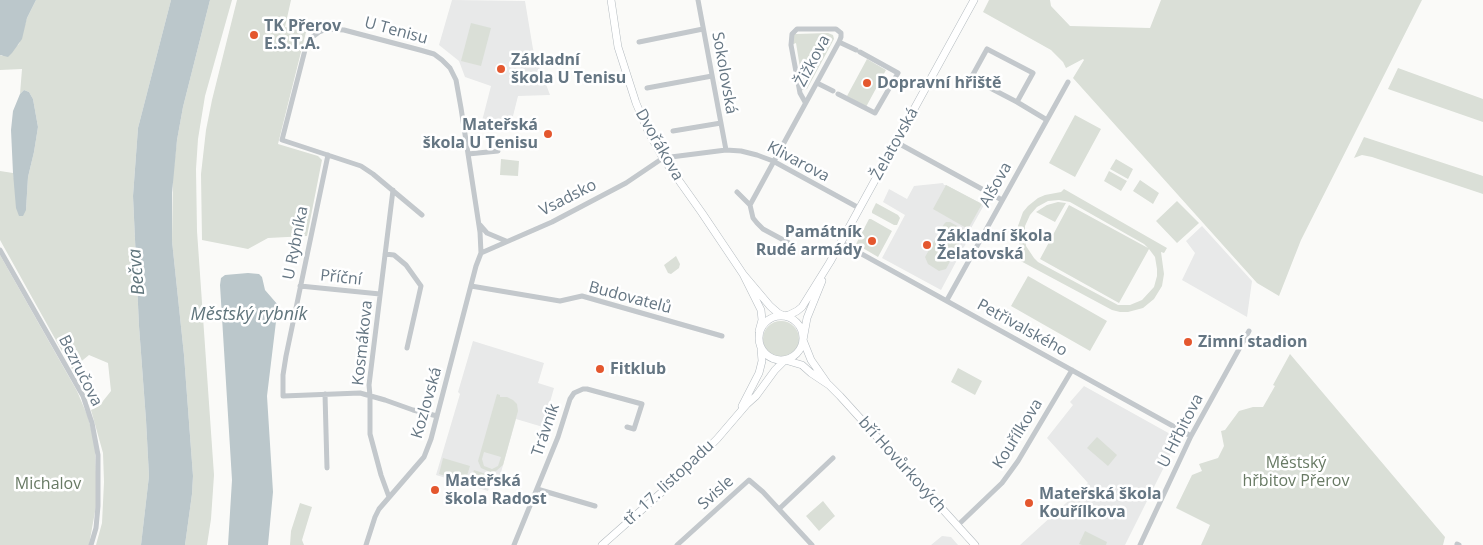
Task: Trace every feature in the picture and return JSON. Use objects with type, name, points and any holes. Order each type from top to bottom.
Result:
[{"type":"main road","name":"Dvořákova","points":[[611,0],[618,47],[636,103],[663,158],[743,274],[770,306],[784,316]]},
{"type":"main road","name":"Želatovská","points":[[802,340],[807,318],[840,242],[974,0]]},
{"type":"main road","name":"Želatovská","points":[[784,316],[793,314],[802,307],[830,262]]},
{"type":"main road","name":"Dvořákova","points":[[743,274],[761,310],[762,320],[759,331]]},
{"type":"main road","points":[[784,316],[793,319],[799,326],[802,335],[800,349],[785,360],[771,358],[761,349],[759,340],[759,331],[764,324],[771,318],[784,316]]},
{"type":"main road","name":"bří Hovůrkových","points":[[802,340],[811,360],[829,385],[975,545]]},
{"type":"main road","name":"tř. 17. listopadu","points":[[734,419],[759,373],[762,361],[761,349]]},
{"type":"main road","name":"bří Hovůrkových","points":[[785,360],[802,366],[829,385]]},
{"type":"main road","name":"tř. 17. listopadu","points":[[602,545],[680,476],[717,439],[756,396],[774,370],[785,360]]},
{"type":"street","name":"Sokolovská","points":[[698,0],[726,150]]},
{"type":"street","name":"U Tenisu","points":[[328,155],[282,140],[305,50],[311,38],[319,32],[328,29],[344,30],[434,54],[450,68],[456,80],[479,223],[481,253]]},
{"type":"street","points":[[639,42],[703,29]]},
{"type":"street","name":"Žižkova","points":[[750,205],[839,42],[841,37],[836,29],[797,29],[792,34],[791,45],[800,93],[805,102]]},
{"type":"street","name":"Želatovská","points":[[817,82],[875,113],[898,73],[839,42]]},
{"type":"street","points":[[1017,102],[1033,73],[987,49],[971,78],[1047,120]]},
{"type":"street","points":[[647,88],[712,76]]},
{"type":"street","name":"Alšova","points":[[946,300],[1068,82]]},
{"type":"street","points":[[673,131],[720,123]]},
{"type":"street","points":[[896,142],[1002,200]]},
{"type":"street","name":"Klivarova","points":[[663,158],[726,150],[758,155],[773,161],[859,208]]},
{"type":"street","points":[[468,154],[498,151]]},
{"type":"street","points":[[328,155],[361,166],[422,215]]},
{"type":"street","name":"U Rybníka","points":[[325,394],[283,396],[283,375],[328,155]]},
{"type":"street","name":"Vsadsko","points":[[481,253],[568,213],[626,183],[663,158]]},
{"type":"street","name":"Kosmákova","points":[[389,497],[370,434],[369,385],[393,190]]},
{"type":"street","points":[[736,192],[750,205],[753,218],[763,229],[788,243]]},
{"type":"street","points":[[479,223],[487,233],[507,241]]},
{"type":"street","name":"Petřivalského","points":[[840,242],[1191,436]]},
{"type":"street","name":"Bezručova","points":[[0,250],[83,396],[92,424],[98,454],[98,506],[96,528],[91,545]]},
{"type":"street","name":"Kozlovská","points":[[366,545],[379,509],[424,457],[431,439],[481,253]]},
{"type":"street","points":[[385,254],[397,257],[406,265],[421,286],[407,348]]},
{"type":"street","name":"Příční","points":[[300,286],[380,294]]},
{"type":"street","name":"Budovatelů","points":[[471,286],[560,301],[582,296],[722,336]]},
{"type":"street","name":"U Hřbitova","points":[[1140,545],[1191,436],[1249,331]]},
{"type":"street","name":"Kouřílkova","points":[[957,526],[1002,483],[1018,462],[1072,370]]},
{"type":"street","name":"Trávník","points":[[514,545],[558,437],[570,398],[574,393],[588,389],[642,404],[634,429],[627,426]]},
{"type":"street","points":[[326,468],[325,394],[360,394],[437,416]]},
{"type":"street","points":[[779,508],[833,458]]},
{"type":"street","name":"Svisle","points":[[678,545],[749,480],[779,508],[812,545]]},
{"type":"street","points":[[537,489],[595,506]]},
{"type":"shaded area","name":"Základní škola U Tenisu","points":[[452,0],[525,1],[533,49],[550,95],[518,96],[510,128],[482,121],[491,86],[465,77],[459,61],[439,45]]},
{"type":"shaded area","name":"Základní škola Želatovská","points":[[943,183],[984,205],[941,290],[882,258],[905,215],[883,202],[889,189],[907,199],[914,186]]},
{"type":"shaded area","points":[[1202,226],[1252,281],[1247,317],[1182,280],[1195,253],[1186,241]]},
{"type":"shaded area","points":[[473,341],[544,363],[538,383],[554,388],[543,427],[516,419],[500,476],[493,474],[488,491],[436,475],[460,394],[458,392]]},
{"type":"shaded area","points":[[1084,386],[1172,435],[1176,443],[1125,545],[1020,545],[1088,483],[1047,438],[1073,405],[1070,402]]},
{"type":"shaded area","points":[[942,536],[951,537],[958,545],[931,545]]},
{"type":"green space","points":[[36,0],[171,0],[138,128],[133,196],[149,476],[141,545],[96,545],[102,523],[103,453],[91,410],[99,406],[111,391],[108,363],[89,355],[72,369],[0,240],[0,171],[13,173],[15,184],[26,210],[28,177],[38,127],[33,99],[29,92],[24,90],[20,94],[22,69],[0,70],[0,55],[2,56],[19,44],[27,18]]},
{"type":"green space","points":[[210,0],[232,0],[205,96],[198,139],[196,169],[197,231],[214,475],[207,545],[185,545],[193,476],[184,355],[172,241],[173,174],[183,107]]},
{"type":"green space","points":[[237,0],[291,0],[285,27],[306,32],[278,144],[318,156],[322,160],[307,236],[268,238],[248,249],[202,240],[201,174],[206,130]]},
{"type":"green space","points":[[989,0],[1050,0],[1051,6],[1070,26],[1150,28],[1161,0],[1422,0],[1301,240],[1279,296],[1257,283],[1073,78],[1084,60],[1066,68],[1063,62],[1051,50],[983,12]]},
{"type":"green space","points":[[471,23],[491,28],[481,66],[461,61]]},
{"type":"green space","points":[[794,31],[796,34],[828,33],[833,35],[834,39],[807,89],[799,91],[797,80],[802,80],[796,43],[791,45]]},
{"type":"green space","name":"Dopravní hřiště","points":[[867,59],[886,70],[866,107],[847,96]]},
{"type":"green space","points":[[1398,68],[1483,99],[1483,122],[1388,89]]},
{"type":"green space","points":[[1075,115],[1101,129],[1075,177],[1049,163]]},
{"type":"green space","points":[[1364,137],[1483,176],[1483,194],[1372,157],[1362,155],[1354,158]]},
{"type":"green space","points":[[501,159],[519,161],[518,176],[500,175]]},
{"type":"green space","points":[[1116,159],[1133,169],[1128,179],[1110,169]]},
{"type":"green space","points":[[1109,171],[1127,181],[1121,191],[1104,181]]},
{"type":"green space","points":[[1140,180],[1159,193],[1153,204],[1133,191]]},
{"type":"green space","points":[[946,185],[982,204],[968,229],[933,209]]},
{"type":"green space","points":[[1064,189],[1167,248],[1164,253],[1161,252],[1164,274],[1162,286],[1154,299],[1143,308],[1128,312],[1112,310],[1015,258],[1019,250],[1021,251],[1017,234],[1023,212],[1038,198],[1061,192]],"holes":[[[1048,201],[1070,202],[1148,248],[1069,205],[1040,259],[1119,303],[1149,249],[1155,257],[1157,276],[1154,287],[1142,300],[1130,305],[1118,305],[1038,262],[1034,258],[1026,246],[1025,236],[1025,226],[1030,215],[1037,207]]]},
{"type":"green space","points":[[1177,201],[1199,223],[1177,243],[1156,221]]},
{"type":"green space","points":[[1058,202],[1066,203],[1055,222],[1036,212],[1047,205]]},
{"type":"green space","points":[[876,203],[898,215],[900,218],[897,225],[872,213]]},
{"type":"green space","points":[[869,219],[892,231],[878,257],[856,244]]},
{"type":"green space","points":[[946,222],[950,222],[963,229],[965,233],[946,269],[939,271],[928,264],[925,257]]},
{"type":"green space","name":"Michalov","points":[[0,255],[77,391],[88,417],[95,445],[96,473],[96,506],[89,545],[0,545]]},
{"type":"green space","points":[[676,256],[680,264],[679,268],[671,274],[668,273],[664,265]]},
{"type":"green space","points":[[1028,276],[1107,321],[1090,351],[1011,306]]},
{"type":"green space","points":[[781,321],[788,322],[794,326],[798,332],[798,346],[794,352],[788,356],[781,357],[774,356],[768,352],[764,346],[763,339],[764,332],[768,326],[774,322]]},
{"type":"green space","name":"Městský hřbitov Přerov","points":[[1290,354],[1445,537],[1443,545],[1201,545],[1210,525],[1176,508],[1192,475],[1202,471],[1199,464],[1218,458],[1224,446],[1221,431],[1225,430],[1239,411],[1253,407],[1263,407]]},
{"type":"green space","points":[[958,368],[982,381],[975,395],[951,382]]},
{"type":"green space","points":[[497,394],[500,397],[507,397],[513,400],[517,404],[518,411],[503,465],[496,471],[490,472],[481,468],[478,461]],"holes":[[[484,452],[501,457],[498,466],[492,469],[484,466],[482,459]]]},
{"type":"green space","points":[[1097,437],[1117,455],[1108,466],[1087,448]]},
{"type":"green space","points":[[443,458],[470,466],[465,482],[439,474]]},
{"type":"green space","points":[[474,470],[492,476],[488,489],[470,483]]},
{"type":"green space","points":[[823,501],[835,516],[819,531],[806,516]]},
{"type":"green space","points":[[300,503],[312,507],[302,540],[304,545],[290,545],[291,531]]},
{"type":"green space","points":[[1085,531],[1107,542],[1106,545],[1079,544]]},
{"type":"water","points":[[0,0],[36,0],[27,18],[22,39],[8,57],[0,55]]},
{"type":"water","name":"Bečva","points":[[171,0],[210,0],[183,107],[177,140],[172,193],[172,241],[184,355],[193,476],[185,545],[141,545],[149,476],[133,196],[138,128]]},
{"type":"water","points":[[24,90],[29,92],[33,99],[38,127],[28,177],[26,210],[23,216],[19,216],[16,208],[11,130],[13,111],[20,94]]},
{"type":"water","name":"Městský rybník","points":[[259,274],[262,277],[265,290],[278,305],[267,396],[273,492],[268,545],[228,545],[232,480],[220,285],[221,278],[225,275]]},
{"type":"place","name":"TK Přerov E.S.T.A.","points":[[254,35]]},
{"type":"place","name":"Základní škola U Tenisu","points":[[501,69]]},
{"type":"place","name":"Dopravní hřiště","points":[[867,83]]},
{"type":"place","name":"Mateřská škola U Tenisu","points":[[548,134]]},
{"type":"place","name":"Památník Rudé armády","points":[[872,241]]},
{"type":"place","name":"Základní škola Želatovská","points":[[927,245]]},
{"type":"place","name":"Zimní stadion","points":[[1188,342]]},
{"type":"place","name":"Fitklub","points":[[600,369]]},
{"type":"place","name":"Mateřská škola Radost","points":[[435,490]]},
{"type":"place","name":"Mateřská škola Kouřílkova","points":[[1029,503]]}]
